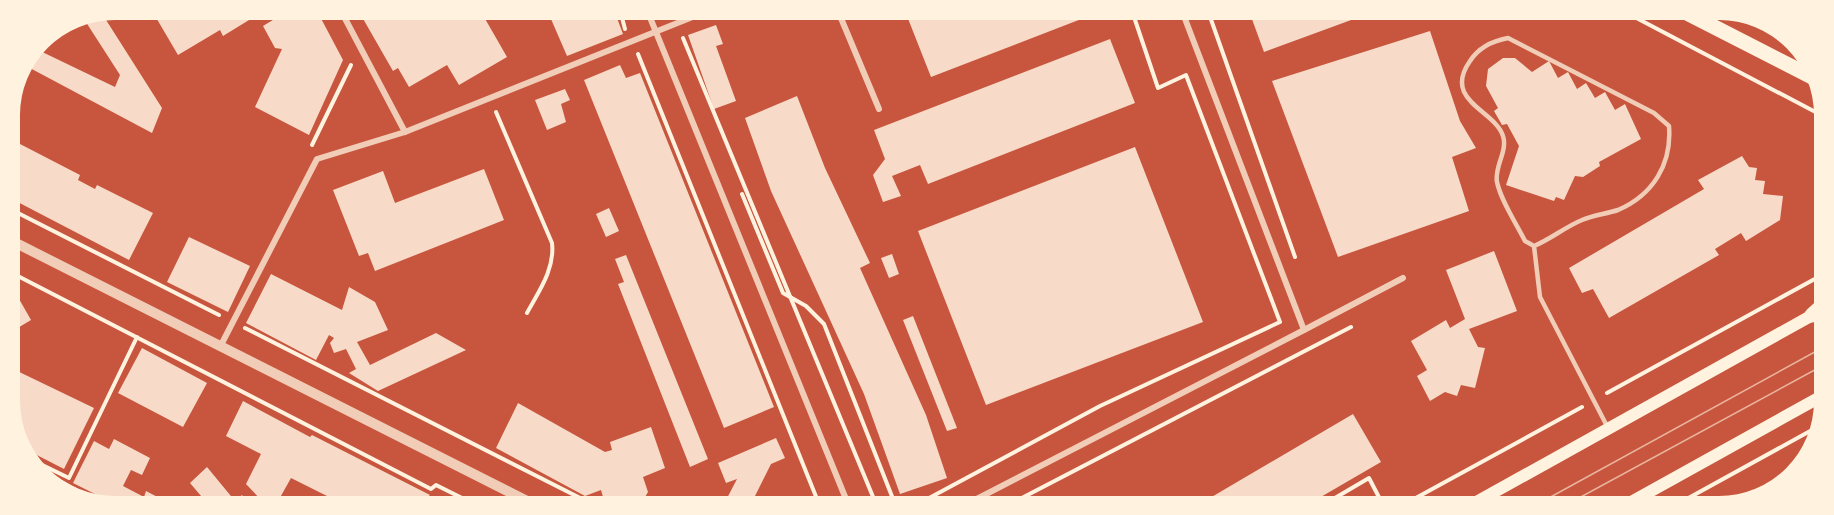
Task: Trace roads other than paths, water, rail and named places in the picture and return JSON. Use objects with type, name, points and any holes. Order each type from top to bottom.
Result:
[{"type":"main road","points":[[1700,20],[1806,76]]},
{"type":"main road","points":[[1489,495],[1814,313]]},
{"type":"main road","points":[[1644,495],[1814,400]]},
{"type":"street","points":[[346,20],[405,132]]},
{"type":"street","points":[[651,20],[845,496]]},
{"type":"street","points":[[220,348],[317,159],[405,132],[686,20]]},
{"type":"street","points":[[842,20],[879,109]]},
{"type":"street","points":[[1185,20],[1304,330]]},
{"type":"street","points":[[20,245],[516,496]]},
{"type":"street","points":[[984,495],[1403,278]]},
{"type":"lane","points":[[1534,246],[1584,219],[1618,210],[1643,195],[1655,183],[1665,163],[1670,144],[1669,126],[1654,113],[1508,38],[1495,40],[1476,51],[1464,70],[1463,88],[1472,105],[1487,117],[1503,135],[1504,148],[1497,181],[1525,240],[1534,246],[1540,297],[1609,429]]},
{"type":"tram line","points":[[1554,495],[1814,352]]},
{"type":"tram line","points":[[1584,495],[1814,370]]}]
